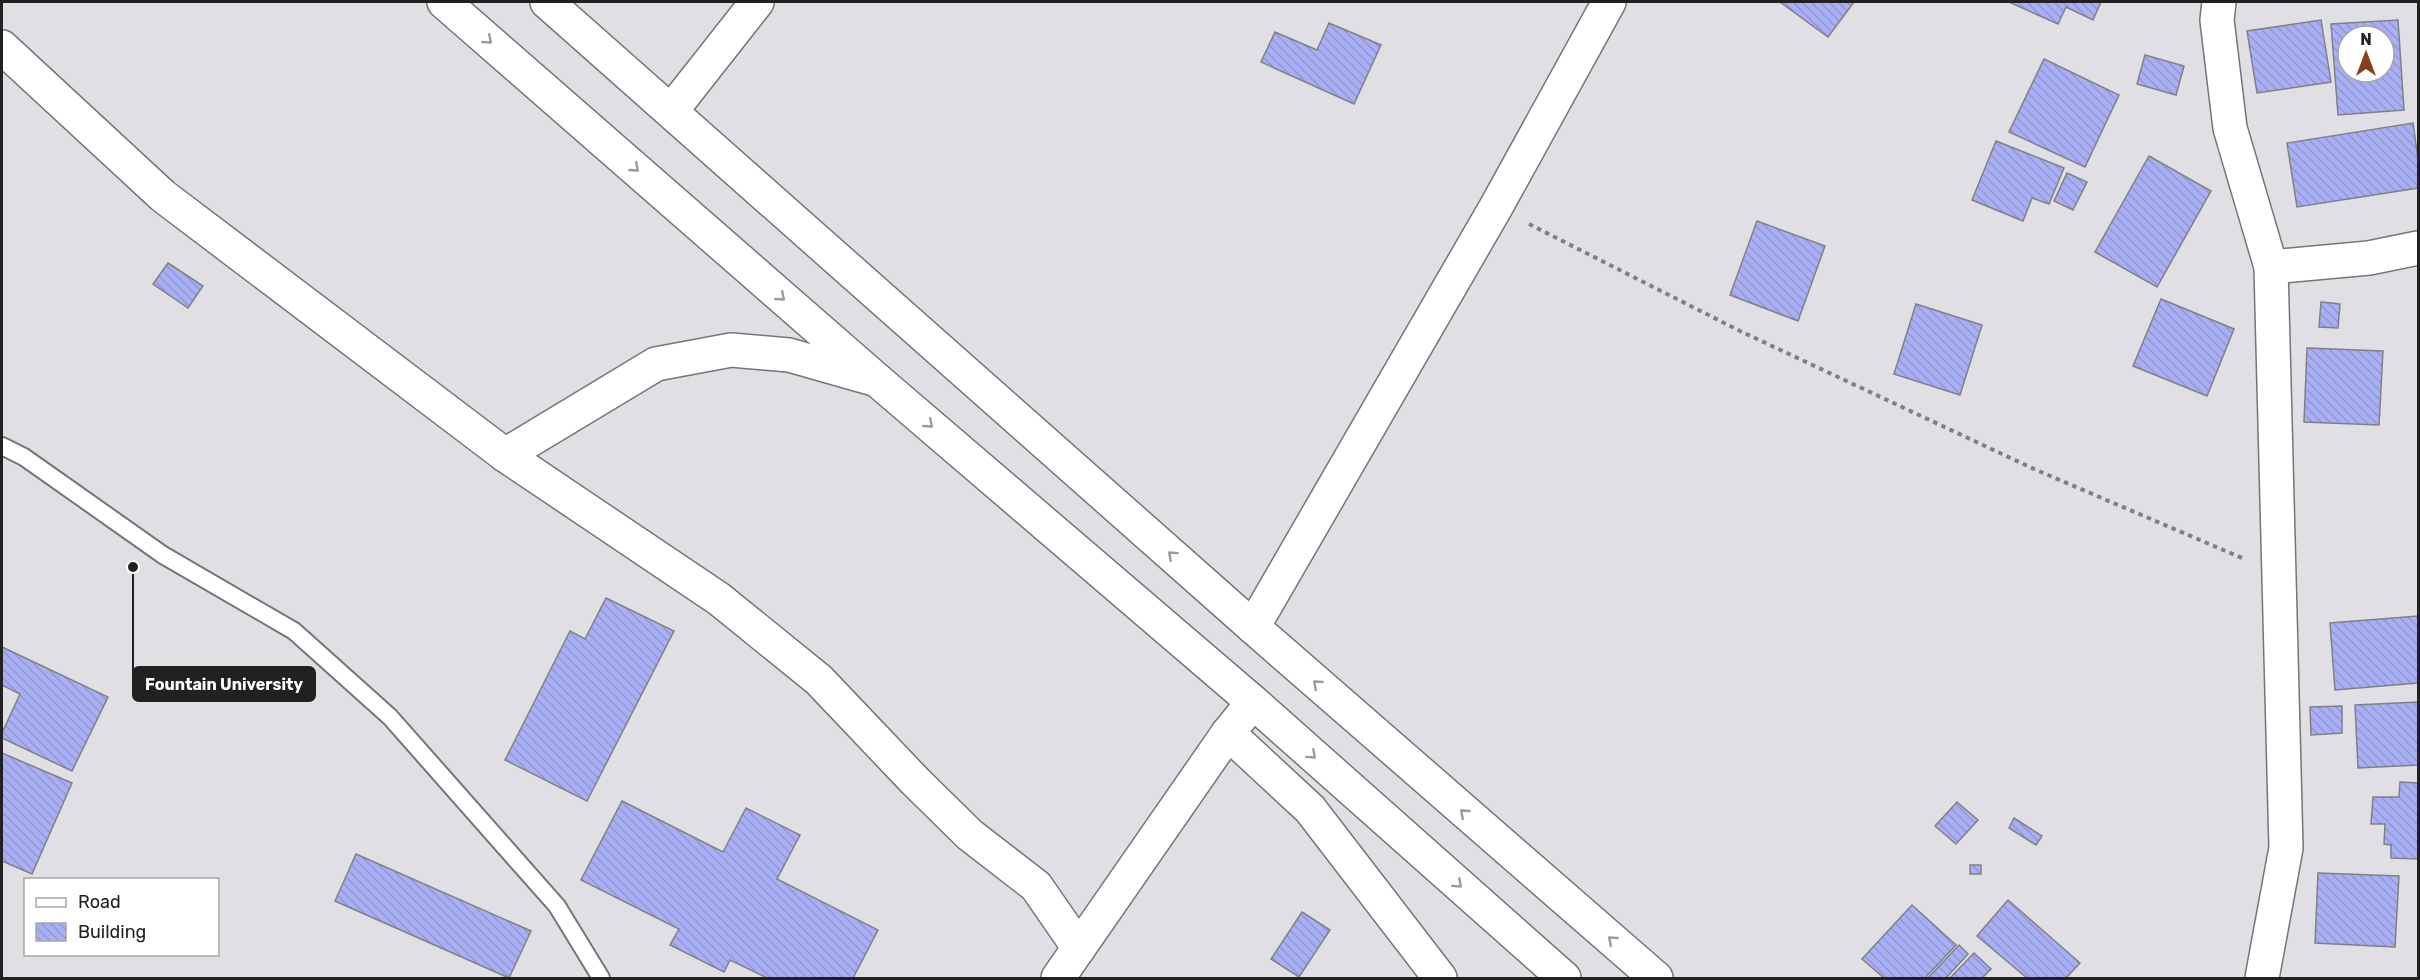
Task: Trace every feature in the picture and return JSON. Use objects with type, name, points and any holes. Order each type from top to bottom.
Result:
[{"type":"main road","points":[[444,2],[877,380],[1253,702],[1564,978]]},
{"type":"main road","points":[[547,2],[672,110],[1253,627],[1656,978]]},
{"type":"main road","points":[[672,110],[757,2]]},
{"type":"main road","points":[[1253,627],[1496,207],[1609,2]]},
{"type":"main road","points":[[2219,2],[2217,20],[2230,128],[2271,267],[2286,848],[2262,978]]},
{"type":"main road","points":[[2,47],[163,196],[506,455],[718,599],[819,680],[970,835],[1036,886],[1079,948]]},
{"type":"main road","points":[[2271,267],[2369,258],[2418,248]]},
{"type":"main road","points":[[506,455],[656,364],[731,350],[789,355],[877,380]]},
{"type":"main road","points":[[1058,978],[1228,733],[1253,702]]},
{"type":"main road","points":[[1228,733],[1310,809],[1440,978]]},
{"type":"lane","points":[[2,446],[24,457],[163,555],[294,631],[390,717],[557,906],[601,978]]},
{"type":"path","points":[[1496,207],[1740,331],[2034,469],[2280,574]]},
{"type":"building","points":[[1780,2],[1854,2],[1828,37]]},
{"type":"building","points":[[2009,2],[2101,2],[2093,20],[2066,7],[2058,24]]},
{"type":"building","points":[[2321,20],[2331,82],[2257,93],[2247,31]]},
{"type":"building","points":[[2398,20],[2404,110],[2338,115],[2331,24]]},
{"type":"building","points":[[1329,23],[1381,45],[1354,104],[1261,62],[1275,32],[1317,50]]},
{"type":"building","points":[[2145,55],[2184,66],[2176,95],[2137,84]]},
{"type":"building","points":[[2044,59],[2119,95],[2085,167],[2009,132]]},
{"type":"building","points":[[2413,123],[2418,159],[2418,188],[2297,207],[2287,143]]},
{"type":"building","points":[[1996,141],[2064,168],[2049,204],[2032,198],[2023,221],[1972,200]]},
{"type":"building","points":[[2149,156],[2211,191],[2157,287],[2095,252]]},
{"type":"building","points":[[2067,173],[2087,182],[2073,210],[2054,201]]},
{"type":"building","points":[[1757,221],[1825,246],[1798,321],[1730,295]]},
{"type":"building","points":[[168,263],[203,286],[188,308],[153,284]]},
{"type":"building","points":[[2161,299],[2234,329],[2207,396],[2133,366]]},
{"type":"building","points":[[2321,302],[2340,304],[2338,328],[2319,327]]},
{"type":"building","points":[[1916,304],[1982,325],[1960,395],[1894,374]]},
{"type":"building","points":[[2307,348],[2383,351],[2379,425],[2304,422]]},
{"type":"building","points":[[606,598],[674,631],[587,801],[505,760],[570,631],[585,639]]},
{"type":"building","points":[[2418,616],[2418,683],[2335,690],[2330,623]]},
{"type":"building","points":[[2,647],[108,697],[72,771],[2,738],[2,733],[20,694],[2,685]]},
{"type":"building","points":[[2418,702],[2418,765],[2358,768],[2355,705]]},
{"type":"building","points":[[2342,706],[2342,733],[2311,735],[2310,707]]},
{"type":"building","points":[[2,753],[72,783],[32,874],[2,861]]},
{"type":"building","points":[[2400,782],[2418,783],[2418,859],[2391,858],[2391,845],[2384,844],[2385,824],[2371,824],[2373,797],[2399,797]]},
{"type":"building","points":[[622,801],[723,852],[746,808],[800,835],[777,879],[878,930],[853,978],[767,978],[730,960],[724,972],[670,945],[679,929],[581,880]]},
{"type":"building","points":[[1957,802],[1978,820],[1956,844],[1935,826]]},
{"type":"building","points":[[2014,818],[2042,836],[2036,845],[2009,828]]},
{"type":"building","points":[[356,854],[531,931],[509,978],[335,901]]},
{"type":"building","points":[[1970,865],[1981,865],[1981,874],[1970,874]]},
{"type":"building","points":[[2318,873],[2399,876],[2395,947],[2315,943]]},
{"type":"building","points":[[2008,900],[2080,963],[2066,978],[2027,978],[1977,936]]},
{"type":"building","points":[[1912,905],[1956,945],[1925,978],[1884,978],[1862,959]]},
{"type":"building","points":[[1302,912],[1330,930],[1299,977],[1271,959]]},
{"type":"building","points":[[1959,945],[1968,954],[1946,978],[1928,978]]},
{"type":"building","points":[[1974,953],[1991,969],[1982,978],[1950,978]]},
{"type":"place","name":"Fountain University","points":[[133,567]]}]
